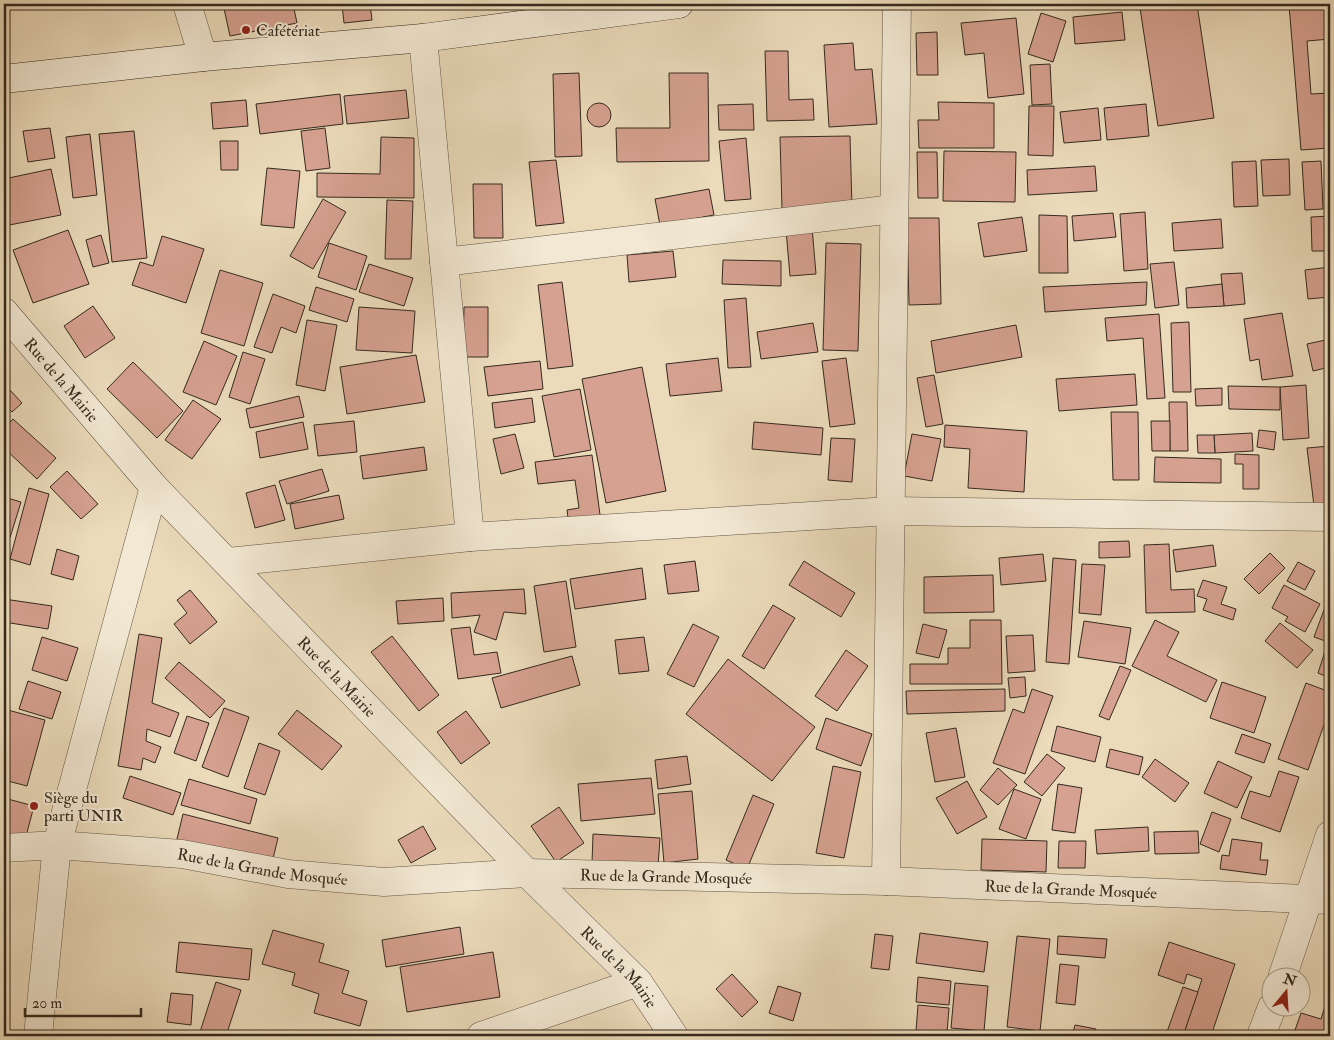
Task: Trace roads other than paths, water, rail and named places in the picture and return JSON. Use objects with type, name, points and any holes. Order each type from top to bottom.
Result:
[{"type":"street","points":[[187,4],[203,57]]},
{"type":"street","points":[[4,79],[203,57],[423,38],[619,7],[679,4]]},
{"type":"street","points":[[886,881],[897,4]]},
{"type":"street","points":[[423,38],[470,537]]},
{"type":"street","points":[[444,262],[894,209]]},
{"type":"street","name":"Rue de la Mairie","points":[[4,312],[154,487],[526,873],[638,982],[674,1036]]},
{"type":"street","points":[[38,1036],[57,845],[154,487]]},
{"type":"street","points":[[228,562],[470,537],[890,511],[1330,517]]},
{"type":"street","points":[[1287,968],[1320,900],[1330,835]]},
{"type":"street","name":"Rue de la Grande Mosquée","points":[[4,848],[57,845],[182,854],[288,874],[384,882],[526,873],[886,881],[1320,900]]},
{"type":"street","points":[[481,1036],[638,982]]},
{"type":"street","points":[[1261,1036],[1268,1018]]},
{"type":"place","name":"Cafétériat","points":[[246,30]]},
{"type":"place","name":"Siège du parti UNIR","points":[[34,806]]}]
